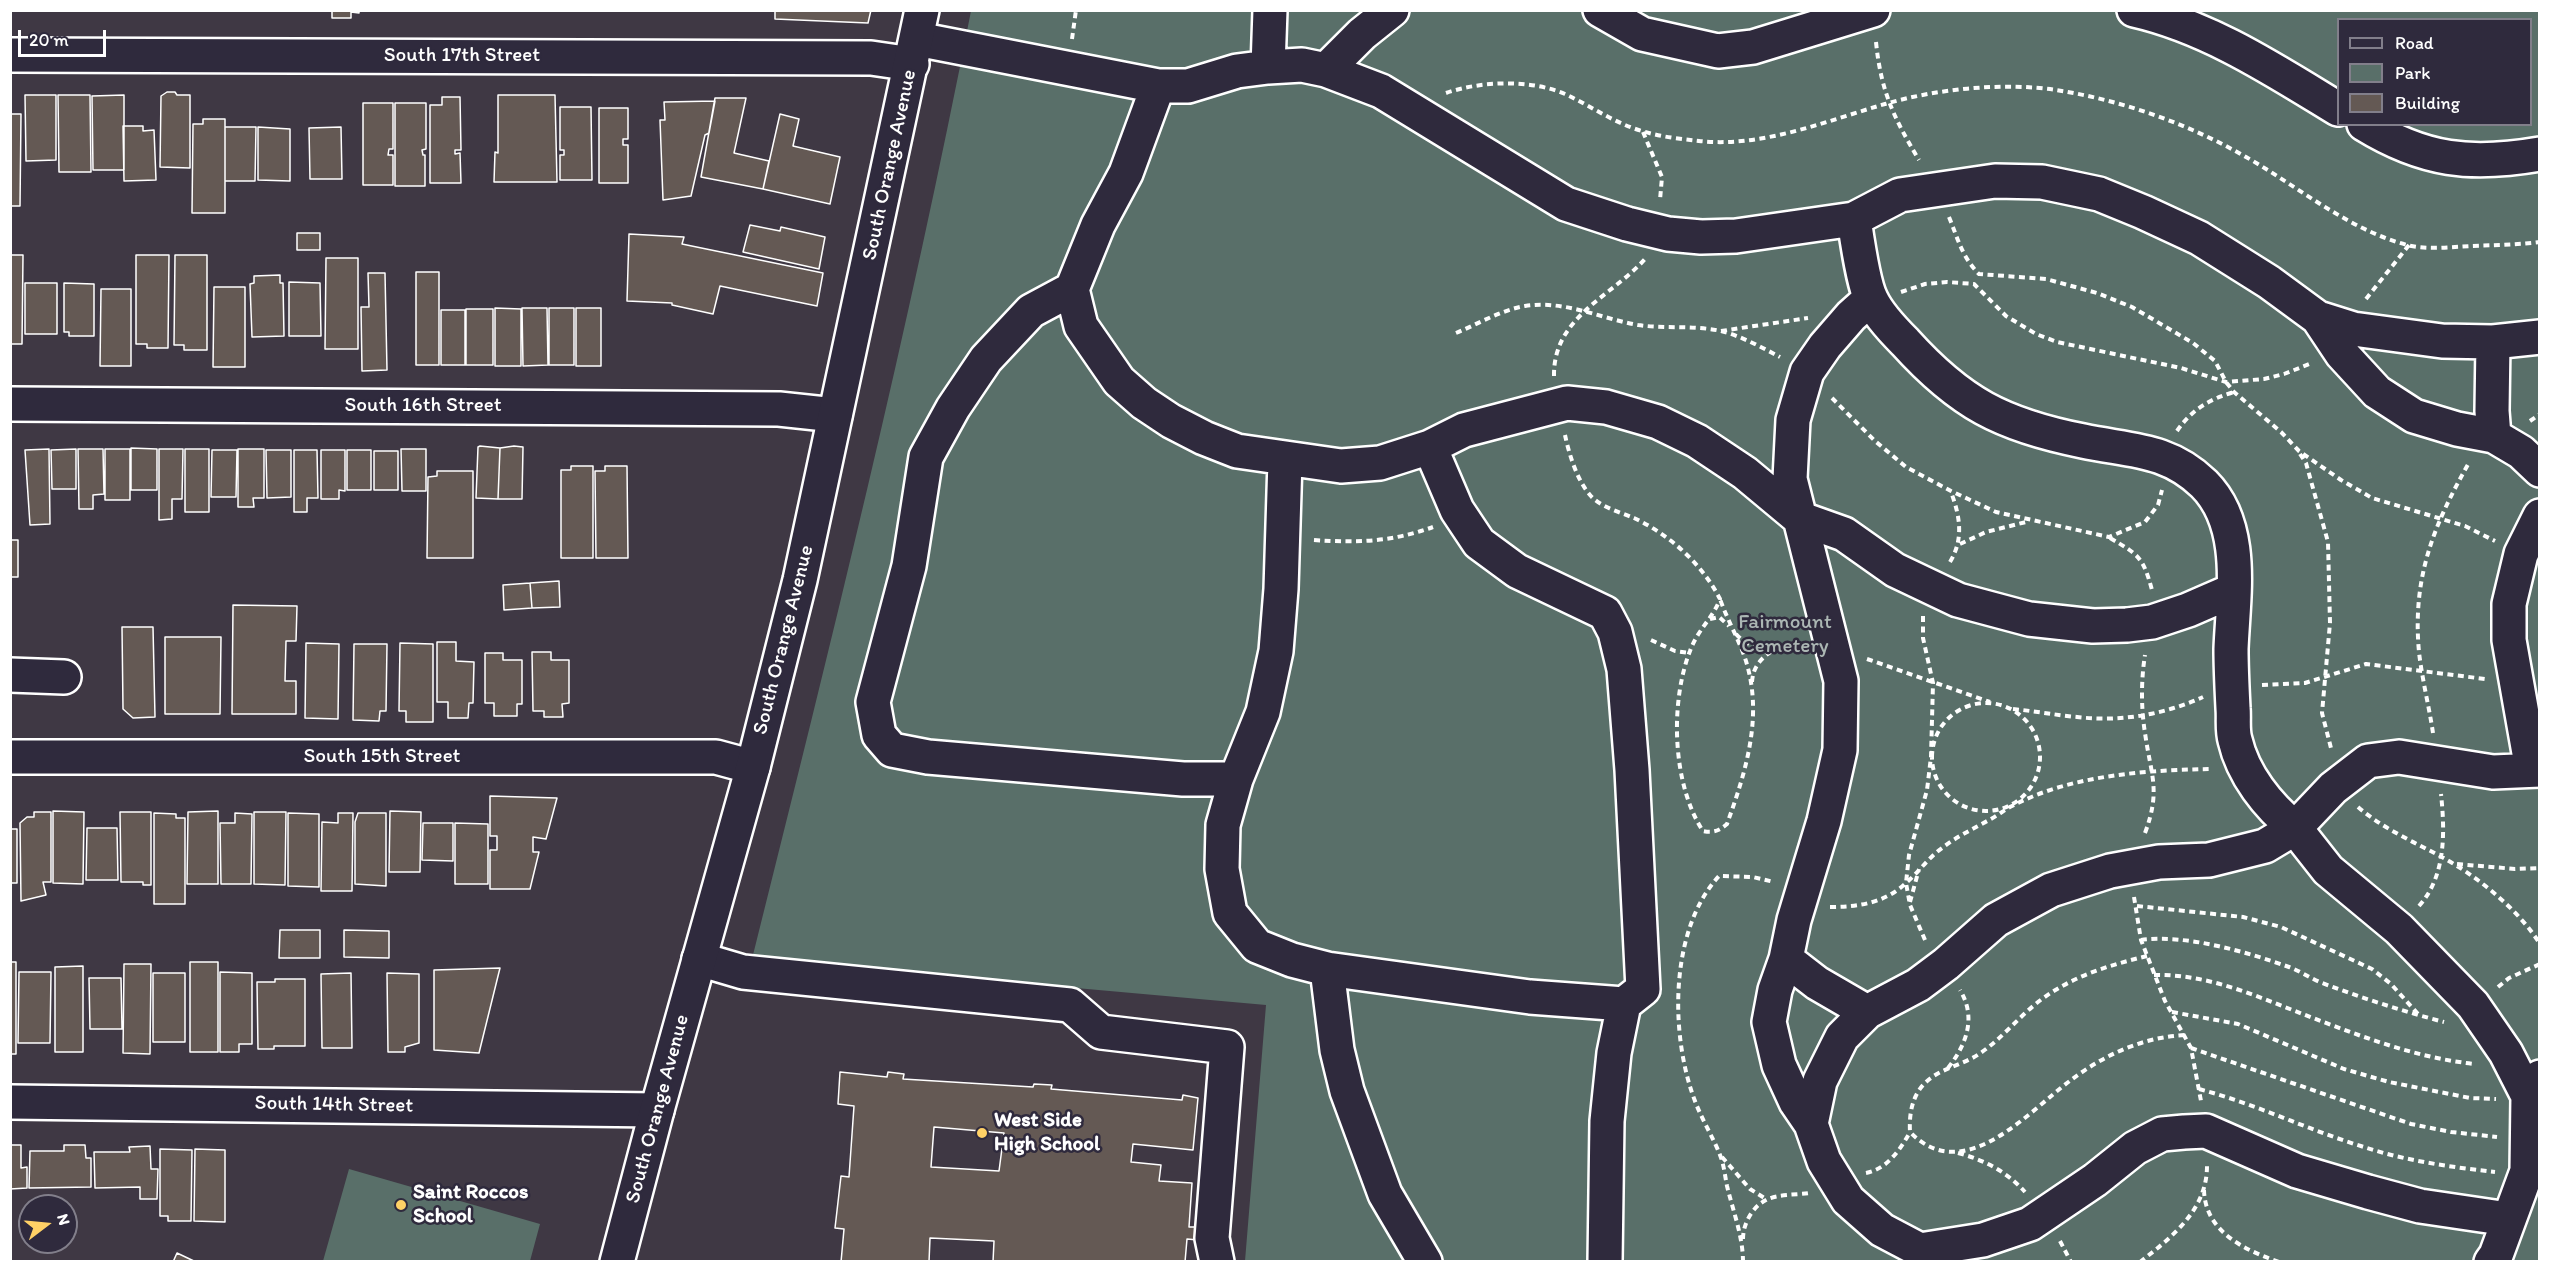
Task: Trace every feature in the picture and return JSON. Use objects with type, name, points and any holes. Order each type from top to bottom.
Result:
[{"type":"street","points":[[1268,67],[1270,10]]},
{"type":"street","points":[[1326,70],[1362,34],[1392,10]]},
{"type":"street","points":[[1600,10],[1642,34],[1718,51],[1875,26]]},
{"type":"street","points":[[2134,10],[2161,16],[2219,40],[2337,108]]},
{"type":"street","name":"South 17th Street","points":[[10,55],[871,58],[917,38],[1158,86],[1188,86],[1237,71],[1302,65],[1326,70],[1381,91],[1566,204],[1657,232],[1701,237],[1736,236],[1854,219],[1900,195],[1995,181],[2042,182],[2099,194],[2199,238],[2269,282],[2318,318]]},
{"type":"street","name":"South Orange Avenue","points":[[617,1262],[753,767],[800,580],[917,38]]},
{"type":"street","points":[[1158,86],[1126,173],[1098,225],[1072,288],[1081,326],[1096,351],[1119,381],[1171,422],[1203,438],[1237,451],[1285,460],[1341,466],[1380,463],[1430,447],[1464,430],[1556,405],[1567,403],[1606,407],[1658,422],[1697,441],[1745,473],[1799,518],[1844,534],[1895,570],[1958,600],[2029,619],[2092,626],[2152,622],[2188,610],[2234,590]]},
{"type":"street","points":[[2367,126],[2391,141],[2436,157],[2478,160],[2540,154]]},
{"type":"street","points":[[1854,219],[1885,296],[1896,333],[1928,368],[1968,400],[2005,419],[2040,432],[2146,452],[2178,463],[2205,486],[2223,512],[2232,541],[2234,590],[2231,651],[2234,739],[2247,772],[2274,811],[2295,828],[2328,870],[2398,929],[2461,1014],[2506,1053],[2525,1091],[2527,1171],[2496,1255],[2491,1262]]},
{"type":"street","points":[[1072,288],[1031,311],[986,359],[953,408],[926,458],[909,566],[873,702],[879,735],[892,750],[928,757],[1183,779],[1236,779]]},
{"type":"street","points":[[1885,296],[1851,316],[1807,372],[1793,420],[1790,479],[1841,681],[1840,750],[1824,821],[1794,920],[1769,1022],[1779,1065],[1796,1102],[1811,1124],[1824,1161],[1848,1200],[1882,1230],[1924,1256],[2030,1224],[2095,1180],[2135,1148],[2162,1134],[2206,1131],[2297,1171],[2367,1192],[2420,1206],[2508,1219]]},
{"type":"street","points":[[2318,318],[2353,329],[2442,341],[2493,342],[2540,337]]},
{"type":"street","points":[[2318,318],[2342,354],[2378,392],[2414,416],[2490,435],[2522,452],[2540,470]]},
{"type":"street","points":[[2490,435],[2493,342]]},
{"type":"street","name":"South 16th Street","points":[[10,404],[779,409],[835,415]]},
{"type":"street","points":[[1430,447],[1457,510],[1479,543],[1518,571],[1605,613],[1615,632],[1624,669],[1632,770],[1643,989],[1624,1004],[1614,1053],[1607,1121],[1605,1262]]},
{"type":"street","points":[[1285,460],[1281,589],[1276,651],[1263,712],[1236,779],[1223,825],[1222,869],[1230,913],[1257,946],[1292,960],[1327,969],[1530,997],[1624,1004]]},
{"type":"street","points":[[1811,1124],[1820,1081],[1842,1037],[1868,1011],[1918,985],[1996,920],[2051,890],[2110,872],[2159,862],[2209,860],[2265,846],[2295,828],[2342,781],[2368,761],[2399,757],[2493,772],[2536,770],[2509,640],[2510,604],[2521,554],[2540,516]]},
{"type":"street","points":[[10,675],[64,677]]},
{"type":"street","name":"South 15th Street","points":[[10,757],[716,757],[753,767]]},
{"type":"street","points":[[699,959],[743,972],[1070,1005],[1101,1032],[1227,1047],[1212,1238],[1217,1262]]},
{"type":"street","points":[[1786,959],[1817,983],[1868,1011]]},
{"type":"street","points":[[1327,969],[1337,1050],[1347,1091],[1385,1194],[1425,1262]]},
{"type":"street","name":"South 14th Street","points":[[10,1102],[657,1110]]},
{"type":"path","points":[[1875,26],[1879,70],[1888,103],[1936,189],[1951,220],[1959,247],[1968,263],[1979,274],[2046,279],[2097,292],[2132,307],[2193,343],[2215,361],[2234,392],[2281,432],[2299,451],[2341,480],[2372,498],[2465,526],[2521,554]]},
{"type":"path","points":[[1414,111],[1440,95],[1458,89],[1485,85],[1543,87],[1562,93],[1613,120],[1643,132],[1709,142],[1762,137],[1810,126],[1888,103],[1925,96],[2002,87],[2054,90],[2101,99],[2199,134],[2243,156],[2340,217],[2373,233],[2409,245],[2496,246],[2540,242]]},
{"type":"path","points":[[1554,380],[1554,362],[1571,325],[1584,310],[1622,283],[1637,268],[1648,256],[1657,232],[1662,177],[1643,132]]},
{"type":"path","points":[[2362,304],[2409,245]]},
{"type":"path","points":[[1974,284],[1979,274]]},
{"type":"path","points":[[1885,296],[1925,285],[1947,282],[1974,284],[2006,316],[2036,334],[2056,342],[2181,368],[2226,382],[2264,379],[2284,374],[2315,361]]},
{"type":"path","points":[[1456,333],[1525,306],[1554,305],[1584,310],[1638,325],[1720,331],[1814,317]]},
{"type":"path","points":[[1720,331],[1746,340],[1807,372],[1875,441],[1906,467],[1951,491],[1996,512],[2109,537],[2129,549],[2143,561],[2152,590],[2152,599]]},
{"type":"path","points":[[2173,440],[2184,421],[2201,405],[2215,397],[2234,392]]},
{"type":"path","points":[[1564,428],[1577,472],[1590,496],[1606,507],[1653,528],[1676,545],[1709,578],[1745,658],[1751,687]]},
{"type":"path","points":[[2398,929],[2428,896],[2438,875],[2441,857],[2442,807],[2438,763],[2419,650],[2422,570],[2429,543],[2439,520],[2490,435]]},
{"type":"path","points":[[2299,451],[2306,463],[2328,542],[2330,623],[2322,714],[2342,781],[2358,808],[2376,822],[2454,864],[2512,909],[2540,944]]},
{"type":"path","points":[[2109,537],[2145,522],[2158,505],[2163,488]]},
{"type":"path","points":[[1946,568],[1959,545],[1957,510],[1951,491]]},
{"type":"path","points":[[1959,545],[1986,532],[2030,521]]},
{"type":"path","points":[[1307,539],[1354,542],[1391,539],[1437,526]]},
{"type":"path","points":[[1720,599],[1696,636],[1681,680],[1678,756],[1682,782],[1690,809],[1703,831],[1720,830],[1727,824],[1745,771],[1751,740],[1752,674],[1757,663],[1776,648]]},
{"type":"path","points":[[1924,609],[1923,638],[1933,682],[1931,757],[1927,790],[1909,855],[1906,883],[1917,925],[1929,946]]},
{"type":"path","points":[[1709,619],[1719,617],[1740,639],[1751,645],[1776,648],[1802,647],[1811,650]]},
{"type":"path","points":[[1651,640],[1676,651],[1689,653]]},
{"type":"path","points":[[2140,1262],[2183,1227],[2204,1186],[2208,1169],[2206,1131],[2191,1048],[2154,975],[2141,940],[2134,894],[2136,867],[2154,806],[2152,772],[2143,715],[2143,665],[2146,649]]},
{"type":"path","points":[[1859,658],[2012,709],[2086,718],[2143,715],[2169,710],[2210,694]]},
{"type":"path","points":[[2255,684],[2281,686],[2305,683],[2366,664],[2517,682]]},
{"type":"path","points":[[1994,703],[1980,703],[1961,708],[1946,720],[1936,736],[1931,757],[1934,776],[1944,792],[1962,806],[1980,812],[1999,811],[2060,787],[2152,772],[2213,769]]},
{"type":"path","points":[[1827,907],[1867,904],[1889,896],[1941,849],[2026,795],[2037,779],[2041,760],[2037,737],[2027,721],[2012,709]]},
{"type":"path","points":[[2454,864],[2515,869],[2540,868]]},
{"type":"path","points":[[1910,905],[1920,868]]},
{"type":"path","points":[[1743,1246],[1720,1156],[1694,1100],[1682,1057],[1679,1009],[1681,968],[1687,932],[1706,891],[1719,876],[1753,877],[1781,884]]},
{"type":"path","points":[[2137,906],[2243,917],[2281,927],[2372,969],[2391,984],[2420,1016]]},
{"type":"path","points":[[2141,940],[2158,938],[2200,944],[2248,955],[2291,968],[2318,981],[2420,1016],[2461,1014],[2509,978],[2540,964]]},
{"type":"path","points":[[1864,1173],[1875,1171],[1887,1163],[1901,1148],[1910,1132],[1914,1098],[1926,1082],[1978,1055],[2041,1000],[2071,981],[2088,973],[2147,956]]},
{"type":"path","points":[[2154,975],[2200,979],[2241,989],[2371,1039],[2463,1063],[2484,1065]]},
{"type":"path","points":[[1948,1069],[1965,1041],[1970,1025],[1968,1009],[1958,986]]},
{"type":"path","points":[[2172,1012],[2238,1024],[2344,1069],[2389,1082],[2470,1098],[2525,1091]]},
{"type":"path","points":[[1957,1152],[1991,1141],[2011,1129],[2072,1079],[2135,1043],[2185,1035]]},
{"type":"path","points":[[2191,1048],[2411,1124],[2451,1132],[2503,1137]]},
{"type":"path","points":[[2199,1089],[2367,1148],[2451,1166],[2496,1172]]},
{"type":"path","points":[[1910,1132],[1926,1146],[1981,1159],[2002,1171],[2030,1198]]},
{"type":"path","points":[[1720,1156],[1750,1189],[1767,1199]]},
{"type":"path","points":[[2204,1186],[2205,1200],[2221,1230],[2235,1243],[2253,1253],[2279,1262]]},
{"type":"path","points":[[1743,1262],[1743,1228],[1752,1212],[1767,1199],[1820,1192]]},
{"type":"path","points":[[2057,1236],[2071,1262]]},
{"type":"green space","name":"Fairmount Cemetery","points":[[971,11],[2539,11],[2539,1261],[1245,1261],[1266,1005],[752,959],[868,486],[922,249]]},
{"type":"green space","points":[[349,1169],[540,1224],[530,1261],[323,1261]]},
{"type":"building","points":[[332,10],[359,10],[359,13],[351,12],[351,18],[332,18]]},
{"type":"building","points":[[775,10],[871,10],[868,23],[775,19]]},
{"type":"building","points":[[167,92],[190,95],[190,168],[160,167],[161,96]]},
{"type":"building","points":[[25,95],[56,95],[56,160],[26,161]]},
{"type":"building","points":[[58,95],[90,95],[91,172],[59,172]]},
{"type":"building","points":[[124,95],[124,170],[93,170],[92,96]]},
{"type":"building","points":[[498,95],[555,95],[557,182],[494,182],[495,152],[498,153]]},
{"type":"building","points":[[442,97],[460,97],[461,150],[455,150],[455,154],[460,153],[461,183],[430,183],[430,105],[442,105]]},
{"type":"building","points":[[715,98],[746,98],[734,153],[769,161],[763,189],[701,177]]},
{"type":"building","points":[[715,101],[709,133],[705,135],[691,196],[663,200],[660,120],[665,120],[664,102]]},
{"type":"building","points":[[363,103],[393,103],[393,149],[389,149],[388,155],[393,155],[393,185],[363,185]]},
{"type":"building","points":[[395,103],[426,103],[426,149],[422,150],[425,155],[425,186],[395,186]]},
{"type":"building","points":[[560,107],[591,107],[592,180],[560,180],[560,155],[564,155],[564,150],[560,150]]},
{"type":"building","points":[[599,108],[628,108],[628,139],[623,139],[623,145],[628,145],[628,183],[599,183]]},
{"type":"building","points":[[10,114],[21,114],[20,206],[10,206]]},
{"type":"building","points":[[780,114],[799,119],[793,146],[840,157],[830,204],[763,189]]},
{"type":"building","points":[[203,119],[225,119],[225,213],[192,213],[193,124],[203,124]]},
{"type":"building","points":[[123,126],[143,126],[143,131],[154,130],[156,180],[124,181]]},
{"type":"building","points":[[225,127],[256,127],[255,181],[225,181]]},
{"type":"building","points":[[258,127],[290,129],[290,181],[258,180]]},
{"type":"building","points":[[341,127],[342,179],[310,179],[309,128]]},
{"type":"building","points":[[750,225],[780,231],[781,227],[825,237],[819,269],[743,252]]},
{"type":"building","points":[[297,233],[320,233],[320,250],[297,250]]},
{"type":"building","points":[[629,234],[684,237],[682,244],[823,273],[817,306],[720,286],[713,314],[672,305],[672,303],[627,301]]},
{"type":"building","points":[[10,255],[23,255],[22,344],[10,344]]},
{"type":"building","points":[[136,255],[169,255],[168,348],[147,348],[147,344],[136,344]]},
{"type":"building","points":[[175,255],[207,255],[207,350],[184,350],[184,345],[174,345]]},
{"type":"building","points":[[326,258],[358,258],[358,349],[325,349]]},
{"type":"building","points":[[416,272],[439,272],[439,365],[416,365]]},
{"type":"building","points":[[368,273],[385,273],[387,370],[362,371],[361,307],[369,307]]},
{"type":"building","points":[[280,275],[280,283],[283,283],[284,336],[252,337],[250,284],[254,283],[254,276]]},
{"type":"building","points":[[289,282],[320,283],[321,336],[289,336]]},
{"type":"building","points":[[25,283],[57,283],[57,334],[25,334]]},
{"type":"building","points":[[64,283],[94,284],[94,336],[69,336],[69,332],[64,332]]},
{"type":"building","points":[[214,287],[245,287],[245,367],[213,367]]},
{"type":"building","points":[[101,289],[131,289],[131,366],[100,366]]},
{"type":"building","points":[[495,308],[521,309],[521,366],[495,366]]},
{"type":"building","points":[[522,308],[547,308],[548,365],[523,366]]},
{"type":"building","points":[[549,308],[574,308],[574,365],[549,365]]},
{"type":"building","points":[[576,308],[601,308],[601,366],[576,366]]},
{"type":"building","points":[[466,309],[493,309],[493,365],[466,365]]},
{"type":"building","points":[[441,310],[465,310],[465,365],[441,365]]},
{"type":"building","points":[[478,447],[500,448],[498,499],[476,498]]},
{"type":"building","points":[[523,447],[522,499],[498,499],[500,448]]},
{"type":"building","points":[[131,448],[157,449],[157,490],[131,490]]},
{"type":"building","points":[[49,449],[50,524],[30,525],[25,450]]},
{"type":"building","points":[[76,449],[76,489],[52,489],[51,450]]},
{"type":"building","points":[[78,449],[103,449],[104,494],[93,495],[93,509],[79,509]]},
{"type":"building","points":[[105,449],[130,449],[130,500],[105,500]]},
{"type":"building","points":[[159,449],[183,449],[182,499],[172,499],[172,519],[159,520]]},
{"type":"building","points":[[185,449],[209,449],[209,512],[185,512]]},
{"type":"building","points":[[238,449],[264,449],[264,498],[253,498],[254,507],[238,507]]},
{"type":"building","points":[[401,449],[426,449],[426,491],[402,491]]},
{"type":"building","points":[[212,450],[237,450],[236,497],[211,497]]},
{"type":"building","points":[[266,450],[291,450],[291,497],[267,498]]},
{"type":"building","points":[[294,450],[317,450],[318,498],[307,498],[307,512],[294,512]]},
{"type":"building","points":[[321,450],[345,450],[345,491],[339,490],[339,499],[321,499]]},
{"type":"building","points":[[347,450],[371,450],[371,490],[347,490]]},
{"type":"building","points":[[374,451],[398,451],[398,490],[374,490]]},
{"type":"building","points":[[571,466],[593,466],[593,558],[561,558],[561,470],[571,470]]},
{"type":"building","points":[[605,466],[627,466],[628,558],[596,558],[595,471],[605,471]]},
{"type":"building","points":[[437,471],[473,471],[473,558],[427,558],[428,477],[437,476]]},
{"type":"building","points":[[10,540],[18,540],[18,577],[10,577]]},
{"type":"building","points":[[559,581],[560,607],[532,608],[530,583]]},
{"type":"building","points":[[530,583],[532,608],[504,610],[503,585]]},
{"type":"building","points":[[233,605],[297,606],[296,641],[286,641],[285,681],[296,681],[296,714],[232,714]]},
{"type":"building","points":[[122,627],[153,627],[155,717],[133,718],[123,709]]},
{"type":"building","points":[[165,637],[221,637],[220,714],[165,714]]},
{"type":"building","points":[[437,642],[456,642],[456,661],[474,662],[473,703],[469,703],[468,718],[448,718],[448,702],[437,702]]},
{"type":"building","points":[[306,643],[339,644],[338,719],[305,718]]},
{"type":"building","points":[[400,643],[433,644],[433,722],[406,722],[406,711],[399,711]]},
{"type":"building","points":[[354,644],[387,644],[386,711],[380,711],[379,721],[353,720]]},
{"type":"building","points":[[532,652],[551,652],[551,660],[569,660],[569,703],[562,704],[563,717],[544,717],[544,711],[533,711]]},
{"type":"building","points":[[485,653],[503,653],[503,660],[522,660],[522,704],[517,704],[517,716],[494,716],[494,703],[485,703]]},
{"type":"building","points":[[490,796],[557,798],[546,839],[533,837],[533,852],[539,852],[530,889],[490,889],[490,850],[497,850],[497,836],[490,836]]},
{"type":"building","points":[[53,811],[84,812],[83,884],[53,883]]},
{"type":"building","points":[[218,811],[218,884],[187,884],[188,812]]},
{"type":"building","points":[[390,811],[421,812],[420,872],[389,872]]},
{"type":"building","points":[[34,812],[51,812],[51,882],[43,882],[46,895],[21,901],[20,823],[27,817],[34,817]]},
{"type":"building","points":[[120,812],[151,812],[151,885],[143,885],[143,882],[121,882]]},
{"type":"building","points":[[254,812],[286,812],[285,885],[254,884]]},
{"type":"building","points":[[154,813],[176,814],[176,818],[185,818],[185,904],[154,904]]},
{"type":"building","points":[[235,813],[252,814],[251,884],[221,884],[220,823],[235,823]]},
{"type":"building","points":[[288,813],[319,814],[319,887],[288,886]]},
{"type":"building","points":[[338,813],[353,813],[352,891],[321,891],[322,822],[338,823]]},
{"type":"building","points":[[358,813],[386,813],[386,886],[355,884],[355,822]]},
{"type":"building","points":[[423,823],[453,823],[453,861],[422,860]]},
{"type":"building","points":[[455,823],[488,824],[488,884],[455,884]]},
{"type":"building","points":[[87,828],[117,828],[118,880],[86,880]]},
{"type":"building","points":[[10,829],[17,829],[17,883],[10,883]]},
{"type":"building","points":[[280,930],[320,930],[320,958],[279,958]]},
{"type":"building","points":[[344,930],[389,931],[389,958],[344,957]]},
{"type":"building","points":[[10,962],[16,962],[16,1054],[10,1054]]},
{"type":"building","points":[[190,962],[218,962],[218,1052],[190,1052]]},
{"type":"building","points":[[124,964],[151,964],[150,1054],[123,1053]]},
{"type":"building","points":[[83,966],[83,1052],[55,1052],[55,967]]},
{"type":"building","points":[[500,968],[479,1053],[434,1050],[434,970]]},
{"type":"building","points":[[19,972],[51,972],[50,1043],[18,1043]]},
{"type":"building","points":[[220,972],[252,973],[252,1044],[239,1044],[239,1052],[220,1052]]},
{"type":"building","points":[[153,973],[185,973],[185,1042],[153,1042]]},
{"type":"building","points":[[351,973],[352,1048],[322,1048],[321,974]]},
{"type":"building","points":[[387,973],[419,974],[419,1043],[405,1047],[405,1052],[388,1052]]},
{"type":"building","points":[[89,978],[121,978],[122,1029],[90,1029]]},
{"type":"building","points":[[275,979],[305,979],[305,1046],[274,1046],[274,1049],[258,1049],[257,982],[275,982]]},
{"type":"building","points":[[840,1072],[887,1077],[888,1072],[904,1074],[903,1079],[1033,1087],[1034,1084],[1052,1085],[1051,1089],[1182,1100],[1183,1095],[1198,1098],[1193,1150],[1133,1144],[1131,1162],[1161,1165],[1159,1181],[1192,1183],[1189,1227],[1200,1227],[1198,1240],[1187,1239],[1185,1262],[993,1262],[994,1241],[930,1238],[929,1262],[841,1262],[844,1229],[835,1228],[841,1176],[849,1177],[854,1106],[838,1104]],"holes":[[[934,1127],[1004,1133],[999,1171],[931,1167]]]},
{"type":"building","points":[[10,1145],[21,1145],[21,1168],[27,1167],[27,1188],[10,1189]]},
{"type":"building","points":[[64,1145],[85,1145],[86,1158],[91,1158],[91,1187],[29,1188],[30,1151],[64,1151]]},
{"type":"building","points":[[150,1146],[151,1169],[158,1169],[157,1199],[140,1199],[140,1187],[95,1188],[94,1152],[130,1152],[129,1147]]},
{"type":"building","points":[[160,1149],[192,1150],[191,1221],[168,1221],[168,1216],[160,1216]]},
{"type":"building","points":[[195,1149],[225,1150],[225,1222],[194,1221]]},
{"type":"building","points":[[177,1253],[196,1262],[173,1262]]},
{"type":"place","name":"West Side High School","points":[[982,1133]]},
{"type":"place","name":"Saint Roccos School","points":[[401,1205]]}]
